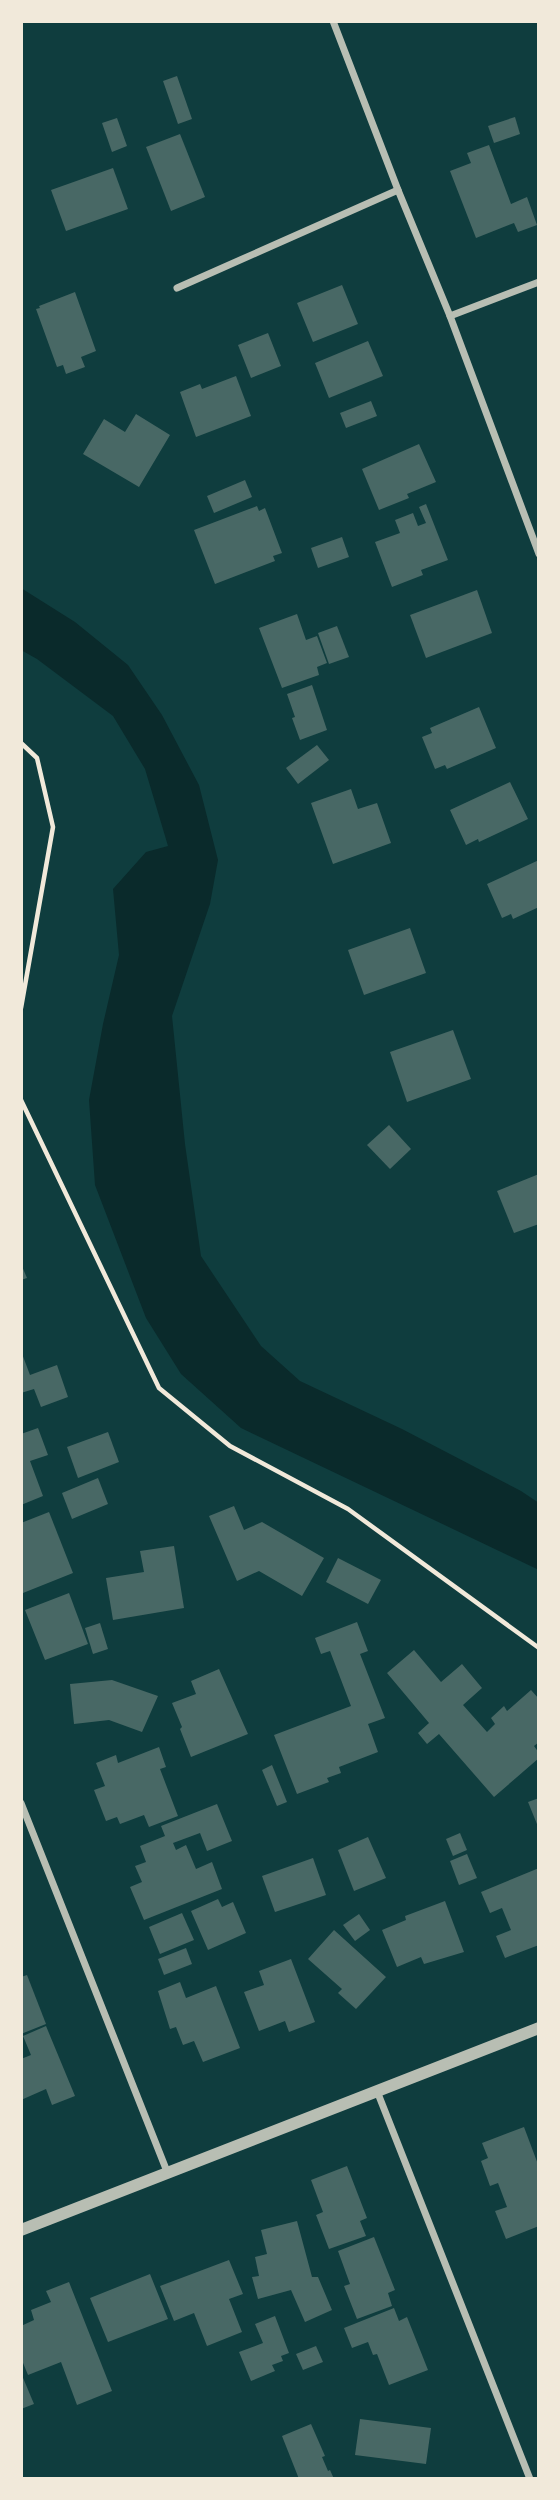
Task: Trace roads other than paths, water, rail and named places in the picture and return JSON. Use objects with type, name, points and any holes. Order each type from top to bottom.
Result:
[{"type":"street","points":[[333,21],[450,316],[539,554]]},
{"type":"street","points":[[177,288],[398,190]]},
{"type":"street","points":[[450,316],[539,282]]},
{"type":"street","points":[[21,1802],[168,2174]]},
{"type":"street","points":[[21,2230],[539,2028]]},
{"type":"street","points":[[377,2091],[530,2479]]},
{"type":"water","points":[[21,588],[75,622],[128,665],[162,715],[199,785],[218,860],[210,904],[172,1016],[185,1144],[201,1256],[261,1346],[300,1381],[402,1429],[539,1503],[539,1570],[241,1428],[181,1374],[146,1318],[95,1185],[89,1100],[119,955],[113,889],[146,852],[168,846],[145,769],[113,716],[21,650]]}]
